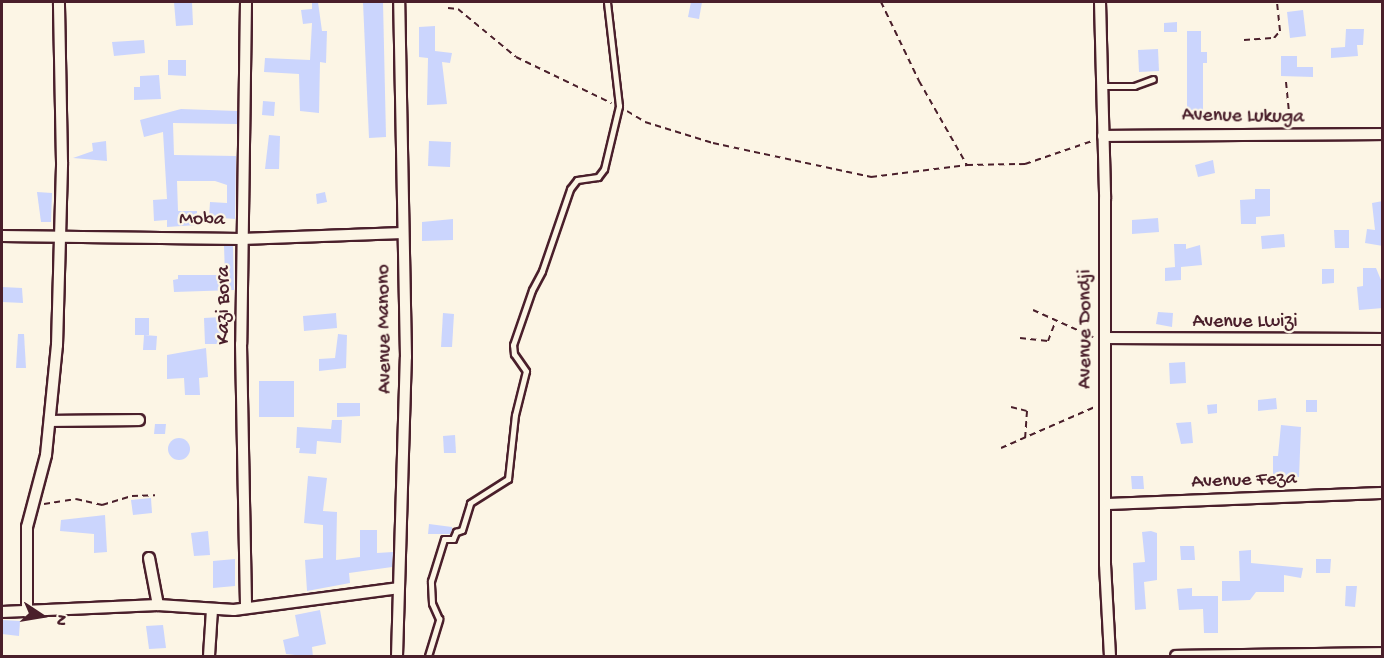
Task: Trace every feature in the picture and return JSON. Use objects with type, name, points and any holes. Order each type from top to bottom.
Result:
[{"type":"street","points":[[27,612],[25,545],[32,504],[41,479],[50,421],[61,237],[59,2]]},
{"type":"street","name":"Kazi Bora","points":[[246,2],[241,239],[246,608]]},
{"type":"street","name":"Avenue Manono","points":[[397,657],[406,357],[399,2]]},
{"type":"street","name":"Avenue Dondji","points":[[1100,2],[1107,338],[1104,406],[1110,657]]},
{"type":"street","name":"Avenue Lukuga","points":[[1102,136],[1289,137],[1383,134]]},
{"type":"street","name":"Moba","points":[[2,236],[241,239],[403,233]]},
{"type":"street","name":"Avenue Lwizi","points":[[1107,338],[1383,339]]},
{"type":"street","points":[[50,421],[139,420]]},
{"type":"street","name":"Avenue Feza","points":[[1107,504],[1383,493]]},
{"type":"street","points":[[149,558],[158,605]]},
{"type":"street","points":[[2,612],[158,605],[212,609],[246,608],[398,588]]},
{"type":"street","points":[[210,657],[212,609]]},
{"type":"street","points":[[1176,657],[1383,653]]},
{"type":"lane","points":[[428,657],[439,619],[432,603],[431,581],[444,539],[453,539],[456,532],[462,530],[470,503],[508,479],[515,415],[526,371],[514,354],[513,345],[570,189],[577,180],[598,177],[604,169],[619,106],[607,2]]},
{"type":"lane","points":[[1100,86],[1134,86],[1153,79]]},
{"type":"path","points":[[881,2],[919,81],[967,165]]},
{"type":"path","points":[[1245,40],[1274,38],[1280,31],[1277,2]]},
{"type":"path","points":[[448,8],[458,9],[516,57],[619,106],[645,122],[674,132],[871,177],[967,165],[1025,164],[1066,153],[1102,136]]},
{"type":"path","points":[[1286,82],[1289,137]]},
{"type":"path","points":[[1033,310],[1095,338],[1107,338]]},
{"type":"path","points":[[1020,338],[1048,341],[1056,320]]},
{"type":"path","points":[[1001,447],[1025,438],[1068,416],[1104,406]]},
{"type":"path","points":[[1011,407],[1027,411],[1025,438]]},
{"type":"path","points":[[32,504],[76,499],[102,505],[132,496],[155,495]]},
{"type":"building","points":[[174,2],[192,2],[193,25],[176,26]]},
{"type":"building","points":[[312,2],[318,2],[322,31],[327,31],[326,63],[320,62],[319,113],[300,111],[299,74],[264,72],[265,58],[310,60],[312,23],[303,24],[301,10],[312,9]]},
{"type":"building","points":[[363,2],[383,2],[386,137],[369,138]]},
{"type":"building","points":[[691,2],[702,2],[699,19],[688,17]]},
{"type":"building","points":[[1303,10],[1306,36],[1290,38],[1287,12]]},
{"type":"building","points":[[1177,22],[1177,32],[1164,32],[1164,23]]},
{"type":"building","points":[[435,26],[435,51],[452,53],[450,63],[442,62],[447,104],[427,105],[428,58],[419,57],[419,27]]},
{"type":"building","points":[[1346,29],[1364,29],[1363,45],[1357,45],[1358,56],[1331,58],[1331,48],[1345,47]]},
{"type":"building","points":[[1187,31],[1201,31],[1201,52],[1207,52],[1207,63],[1203,63],[1203,110],[1187,110]]},
{"type":"building","points":[[144,40],[145,53],[114,56],[112,42]]},
{"type":"building","points":[[1158,49],[1159,71],[1139,72],[1138,50]]},
{"type":"building","points":[[1281,56],[1297,56],[1297,67],[1313,67],[1313,77],[1281,76]]},
{"type":"building","points":[[168,60],[186,60],[186,76],[168,75]]},
{"type":"building","points":[[159,75],[161,99],[134,100],[134,87],[140,87],[140,76]]},
{"type":"building","points":[[263,101],[275,102],[274,116],[262,115]]},
{"type":"building","points":[[181,109],[237,111],[237,124],[173,123],[174,155],[236,156],[235,219],[209,217],[210,202],[227,203],[227,185],[215,181],[177,181],[178,211],[197,211],[197,225],[167,227],[167,220],[154,221],[153,200],[167,199],[163,132],[144,137],[140,120]]},
{"type":"building","points":[[269,135],[280,136],[279,169],[265,169]]},
{"type":"building","points":[[106,141],[107,161],[73,158],[93,151],[92,143]]},
{"type":"building","points":[[429,141],[451,142],[450,167],[428,166]]},
{"type":"building","points":[[1213,160],[1215,173],[1198,177],[1195,165]]},
{"type":"building","points":[[1255,189],[1270,189],[1270,216],[1256,217],[1256,224],[1241,224],[1240,200],[1255,199]]},
{"type":"building","points":[[37,192],[52,193],[51,222],[41,222]]},
{"type":"building","points":[[325,192],[327,202],[317,204],[316,194]]},
{"type":"building","points":[[1383,201],[1383,246],[1365,243],[1367,229],[1375,230],[1372,203]]},
{"type":"building","points":[[1158,218],[1159,232],[1132,234],[1132,220]]},
{"type":"building","points":[[453,219],[453,240],[422,241],[422,222]]},
{"type":"building","points":[[1334,230],[1349,230],[1349,248],[1335,248]]},
{"type":"building","points":[[1284,234],[1285,247],[1262,249],[1261,236]]},
{"type":"building","points":[[1174,244],[1186,244],[1186,249],[1200,245],[1202,265],[1181,267],[1181,280],[1165,281],[1165,268],[1175,267]]},
{"type":"building","points":[[224,246],[233,246],[234,290],[174,292],[173,280],[178,279],[178,275],[225,275]]},
{"type":"building","points":[[1363,268],[1376,268],[1383,285],[1383,308],[1359,310],[1357,287],[1363,286]]},
{"type":"building","points":[[1322,269],[1334,269],[1334,283],[1322,284]]},
{"type":"building","points":[[2,287],[22,288],[23,303],[2,302]]},
{"type":"building","points":[[1158,312],[1173,313],[1172,327],[1156,324]]},
{"type":"building","points":[[336,313],[337,328],[304,331],[303,316]]},
{"type":"building","points":[[443,313],[454,314],[452,347],[441,347]]},
{"type":"building","points":[[222,317],[223,344],[205,344],[204,318]]},
{"type":"building","points":[[135,318],[149,318],[149,335],[135,335]]},
{"type":"building","points":[[18,334],[24,334],[26,368],[16,368]]},
{"type":"building","points":[[338,334],[347,335],[346,368],[319,371],[319,359],[335,358]]},
{"type":"building","points":[[144,335],[157,336],[156,350],[143,350]]},
{"type":"building","points":[[206,348],[208,377],[199,378],[200,395],[185,395],[184,378],[167,379],[167,355]]},
{"type":"building","points":[[1185,362],[1186,383],[1170,384],[1169,363]]},
{"type":"building","points":[[259,381],[294,381],[294,417],[259,417]]},
{"type":"building","points":[[1276,398],[1277,409],[1258,411],[1258,400]]},
{"type":"building","points":[[1306,400],[1317,400],[1317,412],[1306,412]]},
{"type":"building","points":[[337,403],[360,403],[360,416],[337,417]]},
{"type":"building","points":[[1217,404],[1217,413],[1208,414],[1207,405]]},
{"type":"building","points":[[332,420],[342,420],[341,443],[317,441],[316,454],[299,453],[300,448],[296,448],[297,427],[331,429]]},
{"type":"building","points":[[1191,422],[1193,443],[1181,444],[1176,423]]},
{"type":"building","points":[[155,424],[166,424],[165,434],[154,434]]},
{"type":"building","points":[[1281,425],[1301,427],[1299,477],[1273,477],[1273,456],[1278,456]]},
{"type":"building","points":[[455,435],[456,453],[444,453],[443,436]]},
{"type":"building","points":[[179,438],[187,441],[190,449],[187,457],[179,460],[171,457],[168,449],[171,441]]},
{"type":"building","points":[[308,476],[327,478],[323,511],[337,512],[336,560],[360,557],[360,530],[377,530],[377,553],[393,552],[392,567],[349,573],[350,583],[307,591],[305,560],[323,558],[323,525],[304,523]]},
{"type":"building","points":[[1131,476],[1143,476],[1144,489],[1132,489]]},
{"type":"building","points":[[151,498],[152,513],[133,515],[131,500]]},
{"type":"building","points":[[105,515],[107,552],[94,553],[94,534],[60,531],[61,520]]},
{"type":"building","points":[[429,524],[452,527],[452,530],[450,534],[428,534]]},
{"type":"building","points":[[208,531],[210,555],[194,556],[191,533]]},
{"type":"building","points":[[1142,532],[1157,533],[1157,580],[1144,582],[1146,609],[1135,610],[1133,563],[1145,562]]},
{"type":"building","points":[[1180,546],[1194,546],[1195,560],[1181,560]]},
{"type":"building","points":[[1251,550],[1251,563],[1303,568],[1301,578],[1284,575],[1284,592],[1256,592],[1250,600],[1222,601],[1222,581],[1240,581],[1239,551]]},
{"type":"building","points":[[235,559],[235,586],[213,588],[213,561]]},
{"type":"building","points":[[1316,559],[1331,559],[1330,573],[1316,573]]},
{"type":"building","points":[[1346,586],[1357,586],[1355,607],[1345,606]]},
{"type":"building","points":[[1192,588],[1192,596],[1218,596],[1218,633],[1204,633],[1203,609],[1179,610],[1177,589]]},
{"type":"building","points":[[320,610],[326,644],[312,647],[313,657],[286,654],[283,640],[299,636],[295,615]]},
{"type":"building","points":[[2,620],[20,621],[19,636],[2,634]]},
{"type":"building","points":[[163,625],[166,648],[149,649],[146,626]]}]
